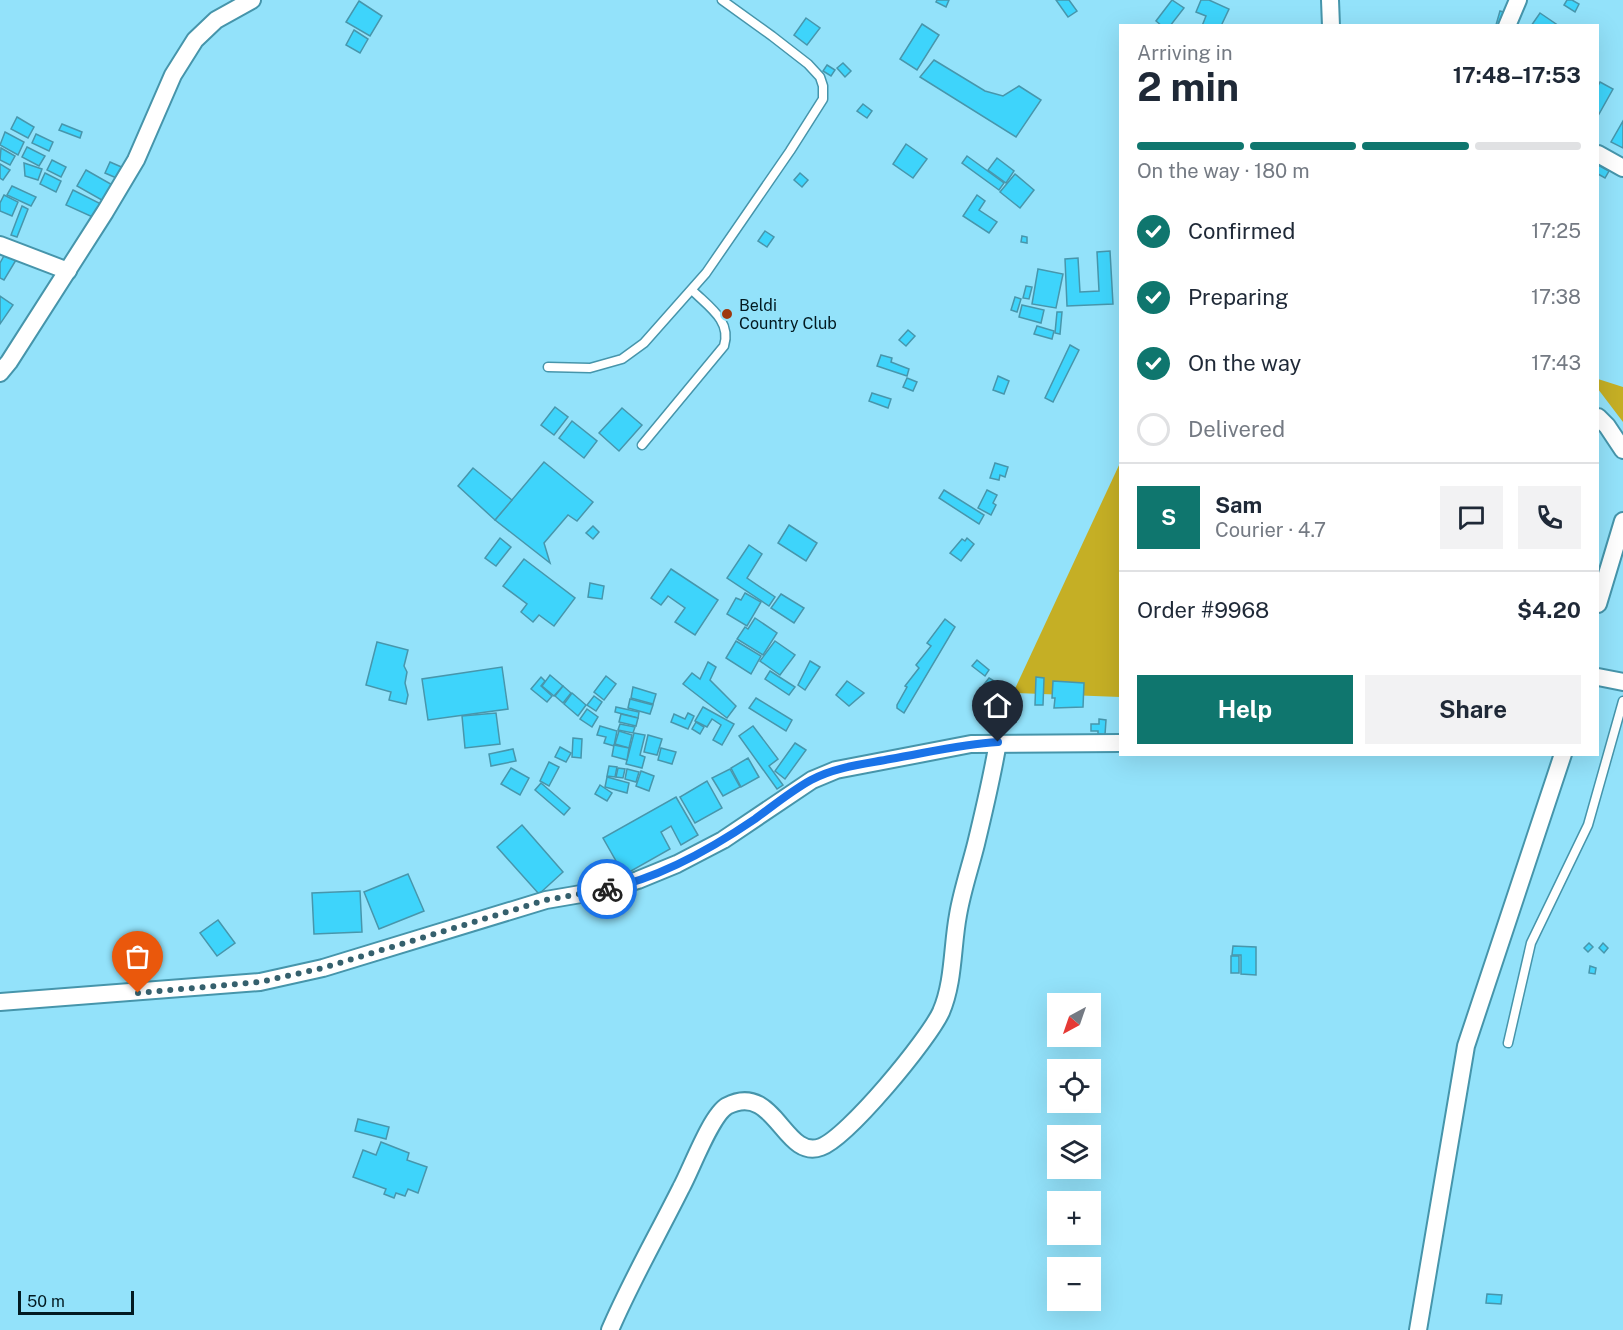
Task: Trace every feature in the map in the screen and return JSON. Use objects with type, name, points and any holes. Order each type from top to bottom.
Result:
[{"type":"street","points":[[0,373],[68,271],[136,160],[173,75],[195,40],[216,20],[252,0]]},
{"type":"street","points":[[1330,0],[1331,24]]},
{"type":"street","points":[[1508,24],[1518,0]]},
{"type":"street","points":[[1599,155],[1623,168]]},
{"type":"street","points":[[0,245],[68,271]]},
{"type":"street","points":[[1599,418],[1623,450]]},
{"type":"street","points":[[1599,601],[1623,521]]},
{"type":"street","points":[[1599,677],[1623,682]]},
{"type":"street","points":[[0,1002],[260,982],[323,968],[546,900],[610,889],[638,880],[677,864],[723,840],[812,780],[836,771],[970,744],[998,742],[1119,743]]},
{"type":"street","points":[[610,1330],[706,1134],[725,1107],[743,1101],[762,1106],[777,1118],[793,1141],[806,1148],[820,1148],[838,1135],[865,1108],[915,1053],[931,1031],[949,988],[958,913],[985,807],[998,742]]},
{"type":"street","points":[[1418,1330],[1466,1046],[1562,756]]},
{"type":"lane","points":[[548,367],[590,368],[622,359],[644,343],[693,291],[790,151],[823,99],[820,77],[808,64],[722,0]]},
{"type":"lane","points":[[642,445],[724,346],[727,335],[724,324],[693,291]]},
{"type":"lane","points":[[1508,1043],[1531,943],[1588,825],[1623,701]]},
{"type":"shaded area","points":[[1599,379],[1623,387],[1623,422],[1599,390]]},
{"type":"shaded area","points":[[1119,465],[1119,697],[1013,693]]},
{"type":"building","points":[[937,0],[949,0],[946,7],[936,2]]},
{"type":"building","points":[[1056,0],[1069,0],[1077,11],[1068,17]]},
{"type":"building","points":[[1172,0],[1184,8],[1172,24],[1160,24],[1156,21]]},
{"type":"building","points":[[1201,0],[1209,0],[1229,9],[1222,24],[1203,24],[1206,16],[1196,12]]},
{"type":"building","points":[[1567,0],[1579,4],[1575,12],[1564,5]]},
{"type":"building","points":[[359,1],[382,16],[370,36],[346,22]]},
{"type":"building","points":[[1500,11],[1507,13],[1504,24],[1496,24]]},
{"type":"building","points":[[1540,13],[1556,24],[1532,24]]},
{"type":"building","points":[[806,18],[820,28],[807,45],[794,35]]},
{"type":"building","points":[[922,24],[939,35],[917,70],[900,59]]},
{"type":"building","points":[[354,30],[368,39],[360,53],[346,45]]},
{"type":"building","points":[[934,60],[985,91],[1003,96],[1019,86],[1041,100],[1016,137],[920,77]]},
{"type":"building","points":[[843,63],[851,71],[845,77],[837,68]]},
{"type":"building","points":[[827,65],[835,70],[831,76],[823,71]]},
{"type":"building","points":[[1600,82],[1613,89],[1599,114]]},
{"type":"building","points":[[863,104],[872,111],[867,118],[857,111]]},
{"type":"building","points":[[17,117],[34,127],[28,138],[11,129]]},
{"type":"building","points":[[1623,121],[1623,148],[1611,142]]},
{"type":"building","points":[[62,124],[82,132],[80,138],[59,130]]},
{"type":"building","points":[[5,132],[24,142],[18,155],[0,145]]},
{"type":"building","points":[[36,134],[53,142],[49,151],[32,143]]},
{"type":"building","points":[[906,144],[927,159],[913,178],[893,164]]},
{"type":"building","points":[[27,147],[45,156],[39,166],[22,157]]},
{"type":"building","points":[[1,148],[15,156],[10,165],[0,160]]},
{"type":"building","points":[[967,156],[1004,183],[999,190],[962,163]]},
{"type":"building","points":[[997,158],[1014,171],[1006,183],[988,170]]},
{"type":"building","points":[[52,160],[66,167],[61,177],[47,170]]},
{"type":"building","points":[[110,162],[126,169],[121,180],[105,173]]},
{"type":"building","points":[[24,163],[42,169],[38,180],[25,176]]},
{"type":"building","points":[[0,164],[10,170],[3,180],[0,178]]},
{"type":"building","points":[[1599,166],[1609,171],[1605,178],[1599,175]]},
{"type":"building","points":[[86,170],[116,187],[107,203],[77,186]]},
{"type":"building","points":[[45,173],[61,181],[56,192],[40,184]]},
{"type":"building","points":[[800,173],[808,180],[802,187],[794,180]]},
{"type":"building","points":[[1015,174],[1034,190],[1020,208],[1000,192]]},
{"type":"building","points":[[12,186],[36,197],[31,206],[7,195]]},
{"type":"building","points":[[73,190],[103,205],[97,219],[66,205]]},
{"type":"building","points":[[4,195],[18,202],[12,216],[0,211],[0,203]]},
{"type":"building","points":[[977,195],[985,201],[979,210],[997,222],[989,233],[963,216]]},
{"type":"building","points":[[22,206],[28,209],[17,237],[11,235]]},
{"type":"building","points":[[765,231],[774,237],[767,247],[758,241]]},
{"type":"building","points":[[1022,236],[1027,237],[1027,243],[1021,242]]},
{"type":"building","points":[[1110,251],[1113,304],[1067,306],[1065,259],[1078,258],[1080,292],[1099,291],[1097,252]]},
{"type":"building","points":[[5,254],[16,260],[4,280],[0,278],[0,263]]},
{"type":"building","points":[[1038,269],[1063,274],[1056,308],[1032,304]]},
{"type":"building","points":[[1026,286],[1032,287],[1029,299],[1023,298]]},
{"type":"building","points":[[0,296],[13,305],[0,324]]},
{"type":"building","points":[[1015,297],[1021,299],[1017,312],[1011,310]]},
{"type":"building","points":[[1022,305],[1044,310],[1041,323],[1019,317]]},
{"type":"building","points":[[1057,312],[1062,312],[1060,334],[1055,333]]},
{"type":"building","points":[[1037,326],[1054,331],[1052,339],[1034,334]]},
{"type":"building","points":[[908,330],[915,336],[906,346],[899,340]]},
{"type":"building","points":[[1070,345],[1079,350],[1053,402],[1045,398]]},
{"type":"building","points":[[881,355],[892,358],[891,362],[909,369],[907,376],[877,366]]},
{"type":"building","points":[[998,376],[1009,381],[1004,394],[993,390]]},
{"type":"building","points":[[907,378],[917,382],[913,391],[903,387]]},
{"type":"building","points":[[872,393],[891,399],[888,408],[869,401]]},
{"type":"building","points":[[555,407],[568,417],[554,435],[541,425]]},
{"type":"building","points":[[622,408],[642,425],[619,451],[599,433]]},
{"type":"building","points":[[572,421],[597,441],[584,458],[559,438]]},
{"type":"building","points":[[544,462],[593,502],[577,521],[568,515],[544,543],[550,563],[495,520]]},
{"type":"building","points":[[995,463],[1008,467],[1005,477],[1000,475],[999,480],[990,478]]},
{"type":"building","points":[[473,468],[512,500],[495,520],[458,486]]},
{"type":"building","points":[[944,490],[984,515],[979,524],[939,498]]},
{"type":"building","points":[[987,490],[997,495],[993,503],[996,505],[991,515],[978,508]]},
{"type":"building","points":[[789,525],[817,543],[806,561],[778,543]]},
{"type":"building","points":[[593,526],[599,532],[593,539],[586,533]]},
{"type":"building","points":[[500,538],[511,547],[496,566],[485,558]]},
{"type":"building","points":[[967,538],[974,544],[961,561],[950,553],[962,539],[965,541]]},
{"type":"building","points":[[749,545],[762,554],[747,578],[775,597],[769,606],[727,578]]},
{"type":"building","points":[[524,559],[575,598],[554,626],[539,615],[533,622],[521,612],[527,604],[503,586]]},
{"type":"building","points":[[671,569],[718,600],[695,635],[675,622],[685,608],[668,596],[661,605],[651,598]]},
{"type":"building","points":[[590,583],[604,586],[602,599],[588,597]]},
{"type":"building","points":[[745,593],[761,602],[747,626],[727,614],[736,598],[741,600]]},
{"type":"building","points":[[781,594],[804,608],[794,623],[771,608]]},
{"type":"building","points":[[755,618],[777,633],[763,655],[737,639],[745,627],[748,629]]},
{"type":"building","points":[[945,619],[955,627],[904,713],[897,708],[897,705],[907,687],[905,686],[919,668],[916,665],[931,646],[927,643]]},
{"type":"building","points":[[736,641],[761,656],[751,674],[726,658]]},
{"type":"building","points":[[775,641],[795,655],[780,675],[760,661]]},
{"type":"building","points":[[377,642],[408,650],[404,666],[407,672],[406,704],[389,700],[391,692],[366,685]]},
{"type":"building","points":[[977,660],[989,670],[985,676],[972,666]]},
{"type":"building","points":[[810,661],[820,667],[805,690],[798,685]]},
{"type":"building","points":[[708,662],[716,667],[710,680],[736,706],[727,718],[683,684],[692,673],[700,679]]},
{"type":"building","points":[[502,667],[508,709],[428,720],[422,679]]},
{"type":"building","points":[[770,671],[795,687],[789,695],[765,679]]},
{"type":"building","points":[[550,675],[563,686],[554,696],[542,686]]},
{"type":"building","points":[[606,676],[616,684],[604,700],[594,692]]},
{"type":"building","points":[[541,677],[545,681],[541,686],[552,696],[547,702],[531,689]]},
{"type":"building","points":[[1036,677],[1044,678],[1043,705],[1035,705]]},
{"type":"building","points":[[989,678],[994,681],[987,691],[982,687]]},
{"type":"building","points":[[847,681],[864,693],[849,706],[836,695]]},
{"type":"building","points":[[1053,681],[1084,683],[1083,707],[1054,708]]},
{"type":"building","points":[[563,686],[571,693],[563,703],[555,696]]},
{"type":"building","points":[[633,687],[656,694],[653,704],[631,698]]},
{"type":"building","points":[[572,693],[586,705],[578,716],[564,704]]},
{"type":"building","points":[[594,696],[602,702],[596,711],[587,705]]},
{"type":"building","points":[[756,698],[792,720],[786,731],[749,708]]},
{"type":"building","points":[[630,699],[653,705],[650,714],[628,708]]},
{"type":"building","points":[[616,707],[639,712],[638,718],[615,712]]},
{"type":"building","points":[[703,707],[734,724],[722,745],[713,740],[721,725],[712,719],[707,727],[695,721]]},
{"type":"building","points":[[587,709],[598,717],[592,727],[580,719]]},
{"type":"building","points":[[496,713],[500,744],[465,748],[462,716]]},
{"type":"building","points":[[688,713],[694,716],[688,729],[671,722],[674,714],[685,719]]},
{"type":"building","points":[[621,714],[638,718],[636,726],[619,722]]},
{"type":"building","points":[[1099,719],[1106,720],[1105,735],[1098,734],[1098,731],[1091,731],[1091,724],[1099,724]]},
{"type":"building","points":[[696,722],[704,727],[700,734],[692,729]]},
{"type":"building","points":[[620,724],[635,727],[633,733],[618,730]]},
{"type":"building","points":[[600,726],[617,731],[614,746],[604,743],[606,737],[597,735]]},
{"type":"building","points":[[753,726],[778,759],[769,766],[783,785],[777,789],[739,736]]},
{"type":"building","points":[[619,731],[632,735],[629,748],[615,744]]},
{"type":"building","points":[[634,733],[645,735],[640,755],[645,757],[642,768],[626,764]]},
{"type":"building","points":[[648,735],[662,739],[657,755],[644,752]]},
{"type":"building","points":[[573,738],[582,739],[581,758],[572,757]]},
{"type":"building","points":[[795,743],[806,750],[785,779],[775,771]]},
{"type":"building","points":[[614,745],[629,748],[627,760],[612,756]]},
{"type":"building","points":[[560,747],[571,753],[566,762],[555,757]]},
{"type":"building","points":[[661,748],[676,752],[672,764],[658,760]]},
{"type":"building","points":[[513,749],[516,761],[491,766],[489,754]]},
{"type":"building","points":[[748,758],[759,777],[741,787],[731,768]]},
{"type":"building","points":[[549,762],[559,767],[549,786],[540,781]]},
{"type":"building","points":[[609,766],[617,767],[615,777],[607,776]]},
{"type":"building","points":[[511,768],[529,778],[520,795],[501,784]]},
{"type":"building","points":[[618,768],[625,769],[623,778],[616,777]]},
{"type":"building","points":[[627,769],[639,772],[636,782],[625,779]]},
{"type":"building","points":[[730,769],[740,787],[723,796],[712,778]]},
{"type":"building","points":[[641,771],[654,776],[649,791],[636,786]]},
{"type":"building","points":[[607,777],[629,783],[627,793],[605,787]]},
{"type":"building","points":[[707,781],[722,808],[695,823],[680,797]]},
{"type":"building","points":[[541,783],[570,808],[564,815],[535,790]]},
{"type":"building","points":[[600,785],[612,793],[607,801],[595,794]]},
{"type":"building","points":[[676,797],[698,835],[681,845],[671,826],[661,832],[670,849],[624,875],[603,838]]},
{"type":"building","points":[[522,825],[563,872],[539,894],[497,847]]},
{"type":"building","points":[[408,874],[424,911],[379,929],[364,892]]},
{"type":"building","points":[[360,891],[362,932],[314,934],[312,893]]},
{"type":"building","points":[[218,920],[235,943],[217,956],[200,933]]},
{"type":"building","points":[[1589,943],[1593,947],[1588,952],[1584,948]]},
{"type":"building","points":[[1603,943],[1608,948],[1604,953],[1599,948]]},
{"type":"building","points":[[1233,946],[1256,947],[1256,975],[1241,974],[1241,955],[1232,955]]},
{"type":"building","points":[[1231,956],[1239,956],[1239,973],[1231,973]]},
{"type":"building","points":[[1590,966],[1596,968],[1595,974],[1589,973]]},
{"type":"building","points":[[358,1119],[389,1127],[386,1139],[355,1131]]},
{"type":"building","points":[[381,1142],[409,1153],[407,1160],[427,1167],[418,1193],[408,1189],[405,1196],[396,1193],[394,1198],[384,1194],[386,1189],[353,1177],[363,1150],[376,1155]]},
{"type":"building","points":[[1487,1294],[1502,1295],[1501,1304],[1486,1303]]},
{"type":"way so far","points":[[138,993],[260,982],[323,968],[546,900],[580,892],[607,889]]},
{"type":"place","name":"Beldi Country Club","points":[[727,314]]},
{"type":"route","points":[[607,889],[638,880],[677,864],[723,840],[812,780],[836,771],[868,764],[970,744],[998,742]]}]
